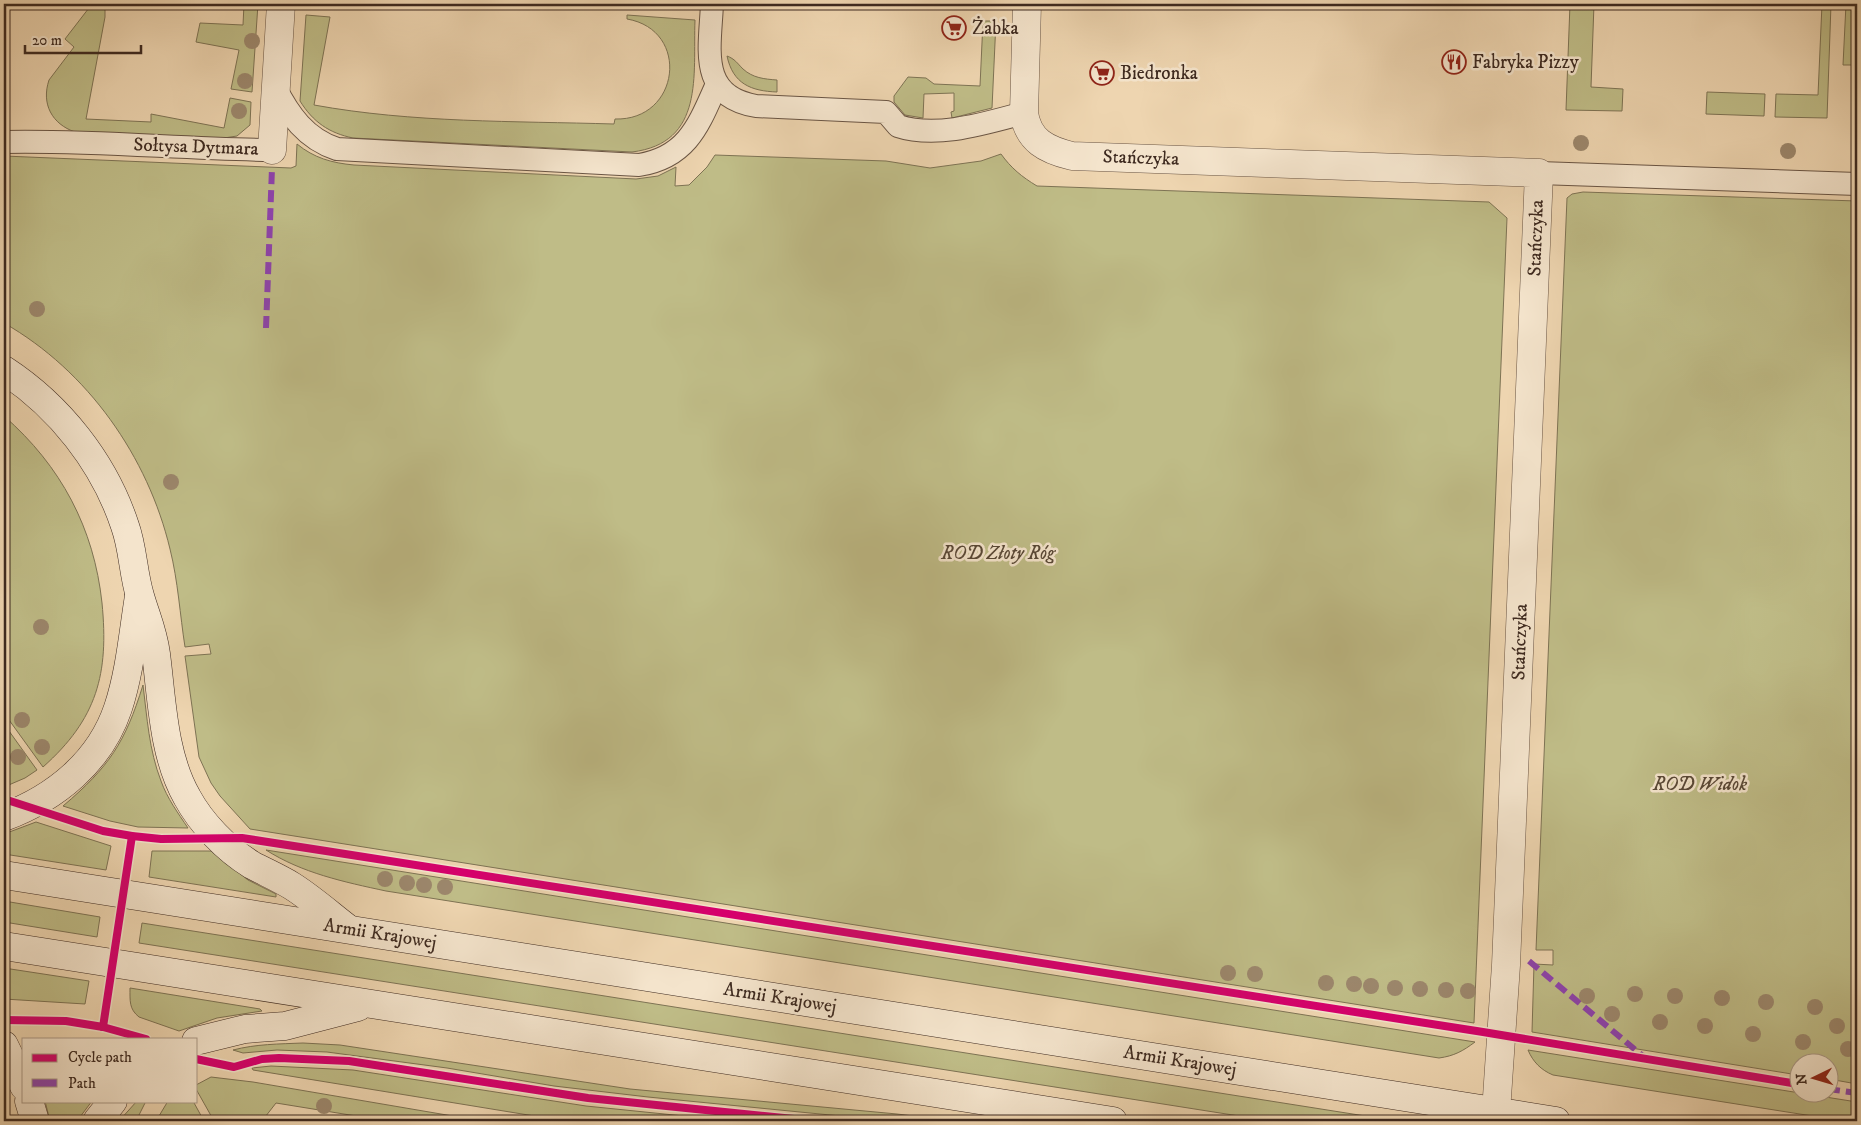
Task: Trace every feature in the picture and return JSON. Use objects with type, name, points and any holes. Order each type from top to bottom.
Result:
[{"type":"main road","name":"Sołtysa Dytmara","points":[[272,150],[281,4]]},
{"type":"main road","name":"Stańczyka","points":[[1027,4],[1025,121],[1043,145],[1052,151],[1072,156],[1539,173],[1506,955],[1496,1112]]},
{"type":"main road","points":[[4,370],[26,386],[66,423],[96,465],[112,494],[125,525],[139,595],[154,634],[170,755],[180,784],[194,809],[236,853],[249,863],[292,886],[349,929]]},
{"type":"main road","points":[[4,818],[29,808],[50,795],[80,770],[101,743],[115,715],[121,696],[128,668],[139,595]]},
{"type":"main road","name":"Armii Krajowej","points":[[4,875],[1556,1121]]},
{"type":"main road","points":[[4,946],[1113,1121]]},
{"type":"main road","points":[[198,1041],[245,1030],[285,1026],[370,1004]]},
{"type":"main road","points":[[4,1045],[22,1082]]},
{"type":"main road","points":[[29,1102],[35,1121]]},
{"type":"main road","points":[[97,1121],[112,1102]]},
{"type":"lane","points":[[712,4],[711,66],[713,77],[724,93],[739,103],[756,106],[886,112],[898,126],[904,128],[960,129],[1024,113]]},
{"type":"lane","points":[[275,87],[290,114],[306,132],[315,139],[337,149],[639,165],[660,159],[672,153],[688,139],[696,128],[717,84]]},
{"type":"lane","name":"Sołtysa Dytmara","points":[[4,142],[36,141],[272,150]]},
{"type":"lane","name":"Stańczyka","points":[[1539,173],[1857,184]]},
{"type":"green space","points":[[92,4],[105,4],[105,17],[86,119],[151,122],[151,114],[224,128],[230,98],[251,102],[250,125],[237,136],[224,138],[75,132],[60,124],[50,112],[46,97],[49,80],[74,47],[65,39]]},
{"type":"green space","points":[[244,4],[258,4],[252,92],[231,89],[239,50],[196,42],[200,23],[243,25]]},
{"type":"green space","points":[[1570,4],[1594,4],[1591,87],[1623,89],[1622,111],[1566,110]]},
{"type":"green space","points":[[1822,4],[1831,4],[1827,118],[1775,117],[1776,94],[1818,95]]},
{"type":"green space","points":[[1846,4],[1856,4],[1855,45],[1857,46],[1857,65],[1843,65]]},
{"type":"green space","points":[[306,15],[330,17],[314,105],[351,111],[426,118],[614,124],[615,119],[637,116],[653,106],[664,91],[669,74],[668,56],[661,40],[648,27],[627,19],[627,15],[695,20],[695,63],[690,103],[683,121],[672,135],[656,146],[632,152],[344,136],[329,130],[316,121],[300,101]]},
{"type":"green space","points":[[983,21],[996,21],[992,108],[952,118],[954,93],[924,94],[923,118],[905,115],[894,102],[894,96],[908,77],[926,78],[934,84],[980,86]]},
{"type":"green space","points":[[727,56],[755,76],[777,80],[777,92],[759,90],[744,84],[734,73]]},
{"type":"green space","points":[[1707,92],[1765,94],[1764,116],[1706,114]]},
{"type":"green space","name":"ROD Złoty Róg","points":[[297,144],[310,153],[324,159],[354,165],[636,179],[658,176],[676,167],[675,186],[689,185],[707,167],[715,155],[886,161],[930,168],[981,161],[1001,154],[1017,172],[1037,186],[1489,202],[1507,218],[1474,1023],[250,829],[220,796],[211,783],[199,757],[185,656],[211,654],[209,644],[185,647],[173,561],[160,515],[147,482],[130,450],[88,391],[34,343],[4,323],[4,156],[291,168],[296,166]]},
{"type":"green space","name":"ROD Widok","points":[[1583,192],[1857,201],[1857,1084],[1838,1081],[1838,1052],[1788,1052],[1788,1073],[1532,1032],[1534,964],[1553,965],[1553,950],[1536,950],[1567,198],[1572,194]]},
{"type":"green space","points":[[4,416],[42,456],[58,477],[71,500],[83,524],[91,549],[98,575],[102,603],[103,652],[101,673],[95,694],[87,713],[76,731],[43,767],[4,713]]},
{"type":"green space","points":[[143,685],[149,733],[157,769],[166,793],[188,828],[138,827],[110,821],[63,806],[92,779],[114,753],[129,723]]},
{"type":"green space","points":[[4,724],[37,770],[25,778],[4,787]]},
{"type":"green space","points":[[36,822],[111,846],[106,870],[4,854],[4,834]]},
{"type":"green space","points":[[266,850],[1475,1042],[1458,1053],[1439,1058],[386,891],[309,871]]},
{"type":"green space","points":[[152,851],[211,851],[248,880],[276,894],[276,897],[149,877]]},
{"type":"green space","points":[[4,901],[100,917],[97,937],[4,922]]},
{"type":"green space","points":[[142,923],[1397,1121],[1271,1121],[139,943]]},
{"type":"green space","points":[[4,968],[89,981],[85,1004],[4,999]]},
{"type":"green space","points":[[130,988],[260,1009],[262,1011],[217,1018],[179,1031],[139,1017],[132,1008]]},
{"type":"green space","points":[[303,1043],[340,1045],[630,1089],[954,1121],[891,1121],[648,1097],[554,1086],[447,1068],[327,1052],[277,1050],[243,1053],[233,1050],[259,1045]]},
{"type":"green space","points":[[1528,1050],[1788,1091],[1788,1102],[1838,1102],[1838,1099],[1857,1102],[1857,1121],[1844,1121],[1553,1075],[1545,1071],[1532,1058]]},
{"type":"green space","points":[[271,1066],[353,1070],[586,1106],[733,1121],[565,1121],[253,1070],[252,1068]]},
{"type":"green space","points":[[211,1077],[253,1082],[482,1121],[387,1121],[276,1103],[262,1121],[214,1121],[198,1093],[198,1084]]},
{"type":"green space","points":[[45,1102],[91,1102],[77,1121],[50,1121]]},
{"type":"green space","points":[[136,1102],[146,1102],[136,1121],[119,1121]]},
{"type":"green space","points":[[167,1102],[194,1102],[204,1121],[156,1121]]},
{"type":"marked path","points":[[266,328],[272,168]]},
{"type":"marked path","points":[[1529,961],[1644,1057]]},
{"type":"marked path","points":[[1838,1090],[1857,1093]]},
{"type":"cycle path","points":[[4,799],[103,831],[132,836],[161,839],[242,838],[1483,1032],[1788,1082]]},
{"type":"cycle path","points":[[103,1027],[132,836]]},
{"type":"cycle path","points":[[4,1020],[66,1021],[103,1027],[142,1038]]},
{"type":"cycle path","points":[[198,1059],[234,1067],[262,1059],[279,1058],[349,1061],[588,1098],[814,1121]]},
{"type":"place","name":"Żabka","points":[[954,28]]},
{"type":"place","name":"Fabryka Pizzy","points":[[1454,62]]},
{"type":"place","name":"Biedronka","points":[[1102,73]]}]
